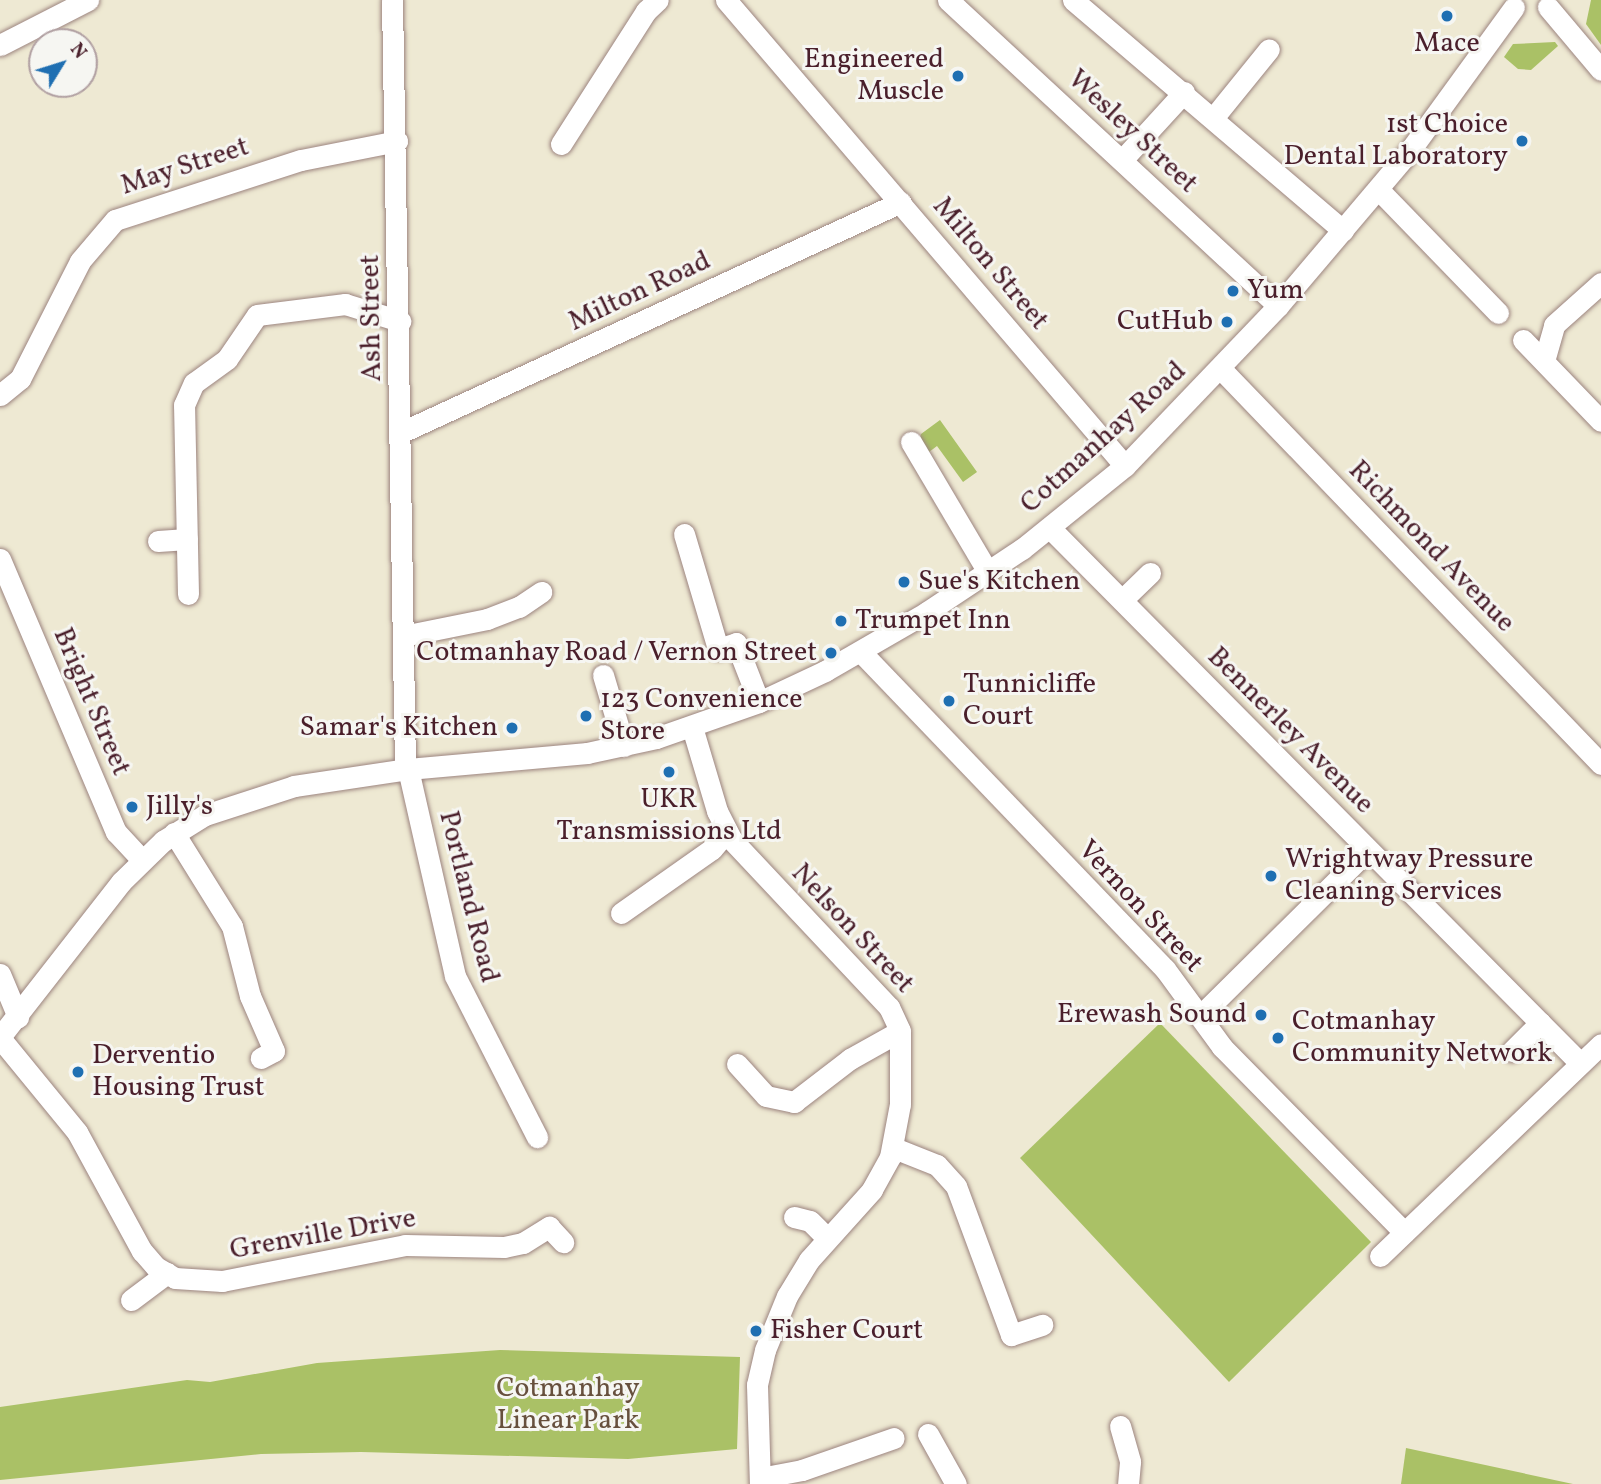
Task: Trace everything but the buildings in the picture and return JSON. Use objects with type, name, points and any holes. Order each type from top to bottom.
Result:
[{"type":"street","points":[[0,45],[88,0]]},
{"type":"street","name":"Ash Street","points":[[392,0],[397,141],[406,769]]},
{"type":"street","points":[[562,144],[646,11],[658,0]]},
{"type":"street","name":"Milton Street","points":[[726,0],[1125,466]]},
{"type":"street","name":"Wesley Street","points":[[948,0],[1278,306]]},
{"type":"street","points":[[1073,0],[1214,117],[1343,231]]},
{"type":"street","points":[[1508,4],[1554,4],[1601,69]]},
{"type":"street","name":"Cotmanhay Road","points":[[0,1037],[142,860],[174,833],[223,807],[262,793],[406,769],[624,746],[692,727],[759,702],[861,652],[988,572],[1050,528],[1125,466],[1221,369],[1379,190],[1508,4]]},
{"type":"street","points":[[1214,117],[1269,49]]},
{"type":"street","points":[[1122,160],[1184,92]]},
{"type":"street","name":"May Street","points":[[0,395],[20,379],[80,261],[115,220],[301,160],[397,141]]},
{"type":"street","points":[[1379,190],[1497,313]]},
{"type":"street","name":"Milton Road","points":[[402,432],[901,202]]},
{"type":"street","points":[[1544,361],[1554,325],[1601,283]]},
{"type":"street","points":[[188,594],[186,399],[198,378],[230,356],[250,321],[265,313],[333,304],[356,306],[400,321]]},
{"type":"street","points":[[1523,340],[1601,421]]},
{"type":"street","name":"Richmond Avenue","points":[[1221,369],[1601,764]]},
{"type":"street","points":[[911,442],[988,572]]},
{"type":"street","name":"Bennerley Avenue","points":[[1050,528],[1579,1062]]},
{"type":"street","points":[[684,534],[718,649],[736,643],[759,702]]},
{"type":"street","points":[[158,541],[187,539]]},
{"type":"street","name":"Bright Street","points":[[0,559],[116,832],[142,860]]},
{"type":"street","points":[[1122,600],[1150,572]]},
{"type":"street","points":[[403,636],[487,620],[519,607],[541,592]]},
{"type":"street","name":"Vernon Street","points":[[861,652],[1165,969],[1222,1046],[1404,1233]]},
{"type":"street","points":[[603,675],[624,746]]},
{"type":"street","name":"Nelson Street","points":[[692,727],[727,831],[889,1007],[900,1031],[900,1104],[894,1148],[872,1190],[827,1237],[787,1296],[762,1358],[757,1385],[760,1481]]},
{"type":"street","name":"Portland Road","points":[[406,769],[455,976],[516,1114],[537,1137]]},
{"type":"street","points":[[621,913],[712,849],[727,831]]},
{"type":"street","points":[[174,833],[232,926],[250,996],[274,1051],[261,1058]]},
{"type":"street","points":[[1200,1016],[1368,850]]},
{"type":"street","points":[[0,974],[18,1017]]},
{"type":"street","points":[[1511,1051],[1540,1023]]},
{"type":"street","points":[[737,1064],[766,1096],[794,1102],[850,1059],[900,1031]]},
{"type":"street","points":[[0,1037],[68,1118],[142,1251],[167,1273],[131,1300]]},
{"type":"street","points":[[1380,1256],[1600,1043]]},
{"type":"street","points":[[894,1148],[937,1165],[956,1186],[1012,1335],[1042,1325]]},
{"type":"street","points":[[794,1217],[810,1222],[827,1237]]},
{"type":"street","name":"Grenville Drive","points":[[167,1273],[209,1282],[405,1245],[504,1247],[523,1243],[549,1227],[563,1242]]},
{"type":"street","points":[[1119,1424],[1130,1462],[1128,1484]]},
{"type":"street","points":[[928,1434],[956,1484]]},
{"type":"street","points":[[760,1481],[894,1438]]},
{"type":"green space","points":[[1591,0],[1601,0],[1601,45],[1586,24]]},
{"type":"green space","points":[[1555,42],[1558,46],[1531,70],[1518,69],[1504,57],[1513,44]]},
{"type":"green space","points":[[940,420],[977,472],[963,482],[937,446],[925,455],[919,443],[921,434]]},
{"type":"green space","points":[[1160,1023],[1371,1242],[1229,1382],[1020,1158]]},
{"type":"green space","name":"Cotmanhay Linear Park","points":[[500,1350],[740,1357],[737,1449],[628,1459],[361,1452],[261,1454],[0,1480],[0,1407],[187,1380],[210,1382],[317,1363]]},
{"type":"green space","points":[[1406,1448],[1573,1484],[1401,1484]]},
{"type":"place","name":"Mace","points":[[1447,16]]},
{"type":"place","name":"Engineered Muscle","points":[[958,76]]},
{"type":"place","name":"1st Choice Dental Laboratory","points":[[1522,141]]},
{"type":"place","name":"Yum","points":[[1233,291]]},
{"type":"place","name":"CutHub","points":[[1227,322]]},
{"type":"place","name":"Sue's Kitchen","points":[[904,582]]},
{"type":"place","name":"Trumpet Inn","points":[[841,621]]},
{"type":"place","name":"Cotmanhay Road / Vernon Street","points":[[831,653]]},
{"type":"place","name":"Tunnicliffe Court","points":[[949,701]]},
{"type":"place","name":"123 Convenience Store","points":[[586,716]]},
{"type":"place","name":"Samar's Kitchen","points":[[512,728]]},
{"type":"place","name":"UKR Transmissions Ltd","points":[[669,772]]},
{"type":"place","name":"Jilly's","points":[[132,807]]},
{"type":"place","name":"Wrightway Pressure Cleaning Services","points":[[1271,876]]},
{"type":"place","name":"Erewash Sound","points":[[1261,1015]]},
{"type":"place","name":"Cotmanhay Community Network","points":[[1278,1038]]},
{"type":"place","name":"Derventio Housing Trust","points":[[78,1072]]},
{"type":"place","name":"Fisher Court","points":[[756,1331]]}]
